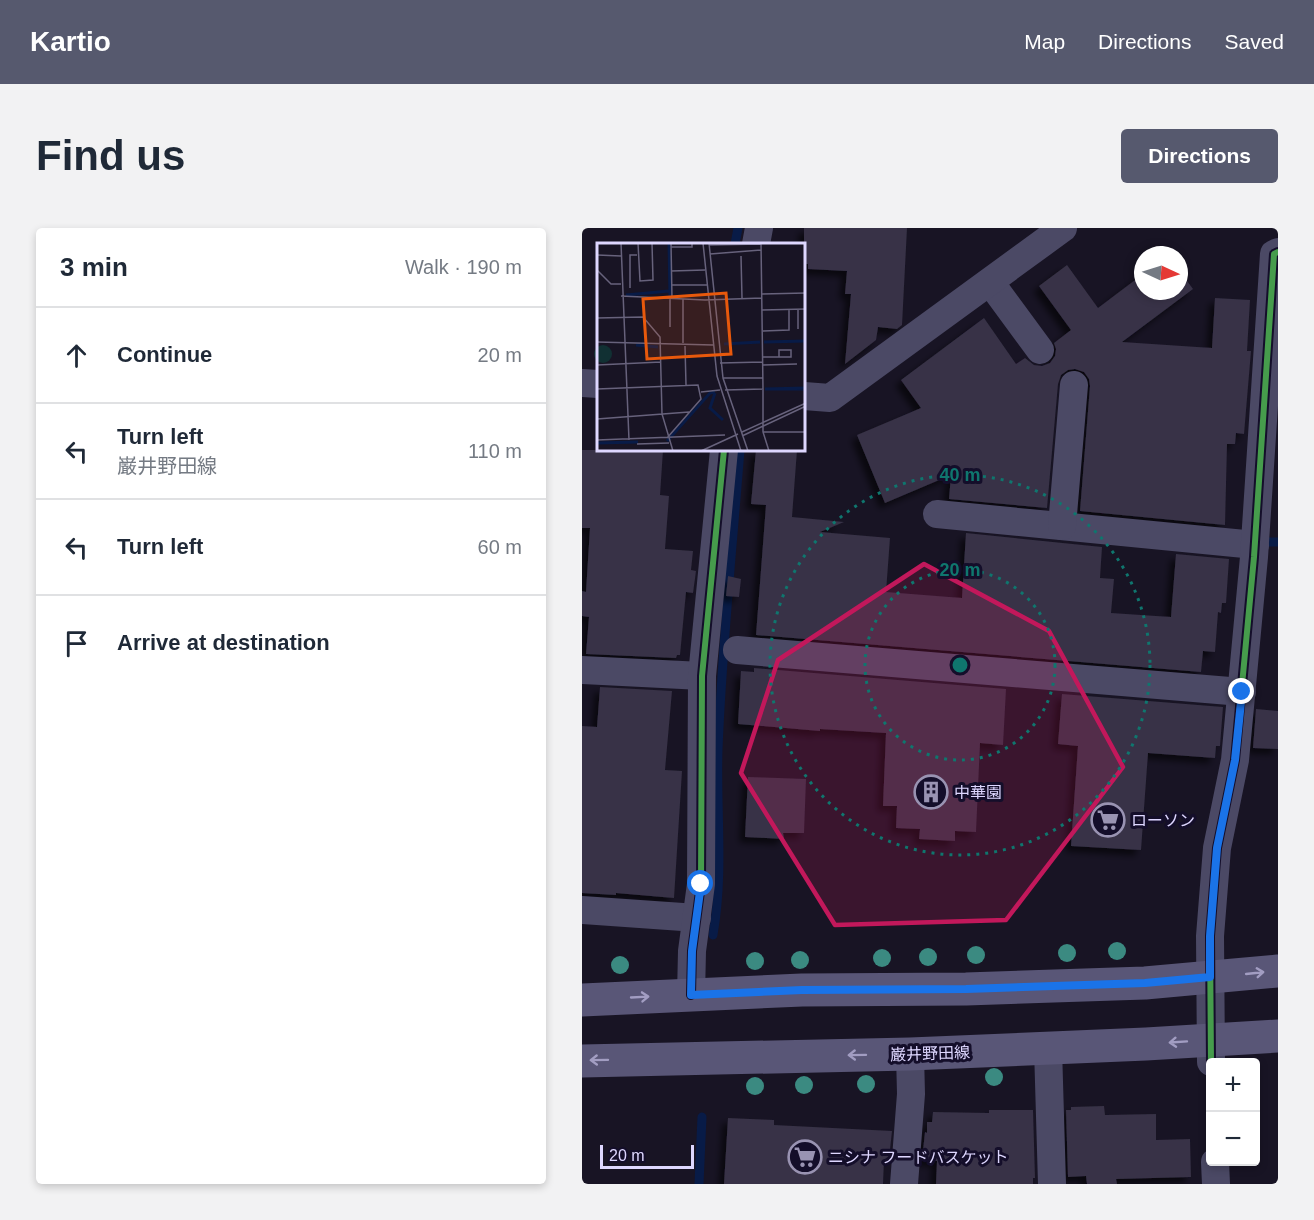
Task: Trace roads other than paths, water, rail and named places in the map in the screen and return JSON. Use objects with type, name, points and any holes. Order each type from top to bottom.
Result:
[{"type":"main road","points":[[582,1000],[802,990],[966,989],[1145,983],[1278,971]]},
{"type":"main road","name":"巌井野田線","points":[[582,1061],[910,1054],[1048,1048],[1211,1051],[1278,1036]]},
{"type":"street","points":[[756,243],[759,228]]},
{"type":"street","points":[[806,396],[830,398],[1063,228]]},
{"type":"street","points":[[1211,1051],[1210,936],[1217,848],[1235,760],[1242,692],[1262,553],[1274,254],[1278,252]]},
{"type":"street","points":[[990,282],[1040,350]]},
{"type":"street","points":[[582,383],[597,384]]},
{"type":"street","points":[[1062,526],[1074,385]]},
{"type":"street","points":[[691,995],[692,951],[701,884],[702,676],[724,452]]},
{"type":"street","points":[[937,514],[1062,526],[1262,553]]},
{"type":"street","points":[[737,650],[1242,692]]},
{"type":"street","points":[[582,670],[702,676]]},
{"type":"street","points":[[582,910],[697,918]]},
{"type":"street","points":[[1048,1048],[1052,1184]]},
{"type":"street","points":[[903,1184],[911,1094],[910,1054]]},
{"type":"street","points":[[1215,1166],[1216,1184]]},
{"type":"waterway","points":[[735,243],[738,228]]},
{"type":"waterway","points":[[713,935],[719,865],[720,712],[740,452]]},
{"type":"waterway","points":[[1267,542],[1278,542]]},
{"type":"waterway","points":[[699,1184],[702,1117]]},
{"type":"place","name":"中華園","points":[[931,792]]},
{"type":"place","name":"ローソン","points":[[1108,820]]},
{"type":"place","name":"ニシナ フードバスケット","points":[[805,1157]]}]
